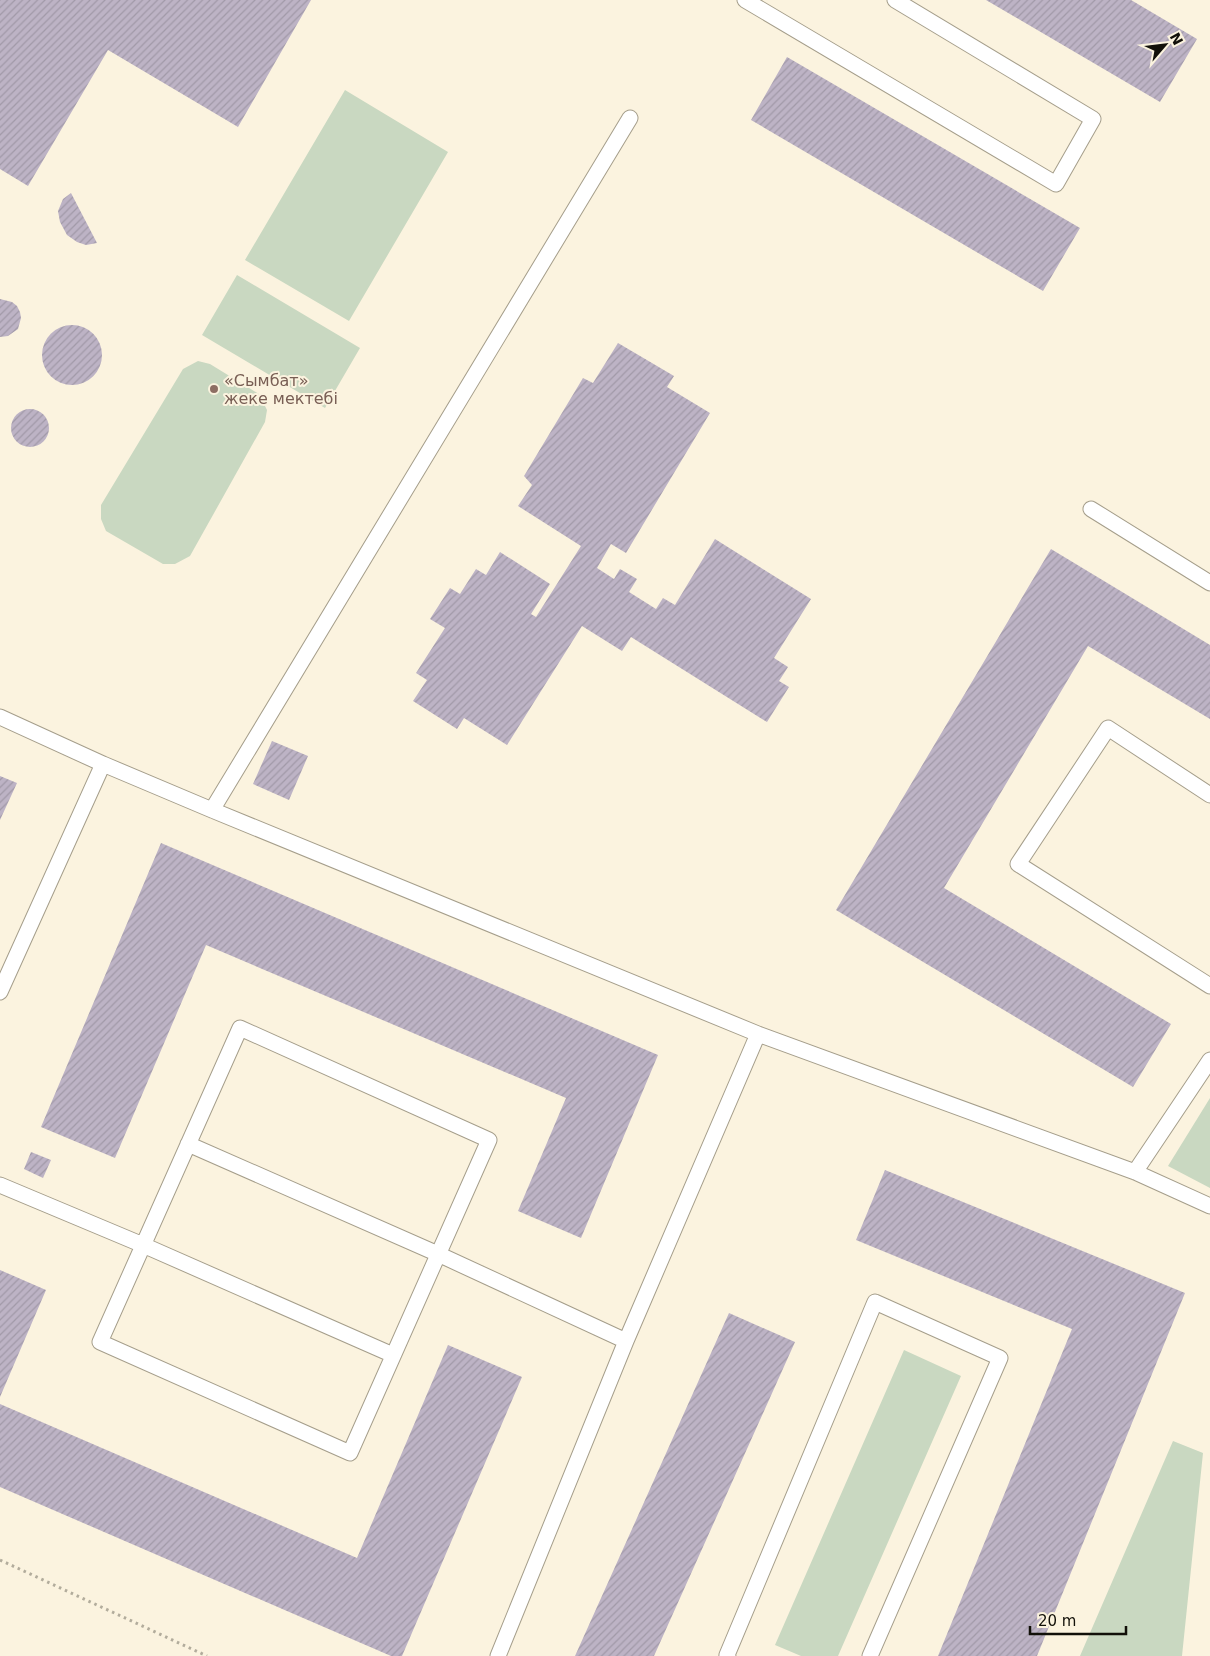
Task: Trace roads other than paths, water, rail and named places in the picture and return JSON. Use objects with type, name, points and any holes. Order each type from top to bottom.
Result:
[{"type":"lane","points":[[745,0],[1056,184],[1093,119],[896,0]]},
{"type":"lane","points":[[212,810],[630,118]]},
{"type":"lane","points":[[1091,509],[1210,583]]},
{"type":"lane","points":[[0,717],[103,764],[212,810],[758,1034],[1135,1172],[1210,1206]]},
{"type":"lane","points":[[1210,796],[1108,728],[1018,864],[1210,986]]},
{"type":"lane","points":[[0,992],[103,764]]},
{"type":"lane","points":[[240,1028],[489,1140],[350,1453],[100,1342],[188,1144],[240,1028]]},
{"type":"lane","points":[[498,1656],[626,1341],[758,1034]]},
{"type":"lane","points":[[1135,1172],[1210,1060]]},
{"type":"lane","points":[[188,1144],[438,1254],[626,1341]]},
{"type":"lane","points":[[0,1185],[143,1245],[393,1356]]},
{"type":"lane","points":[[728,1656],[876,1302],[1000,1358],[870,1656]]},
{"type":"place","name":"«Сымбат» жеке мектебі","points":[[214,389]]}]
